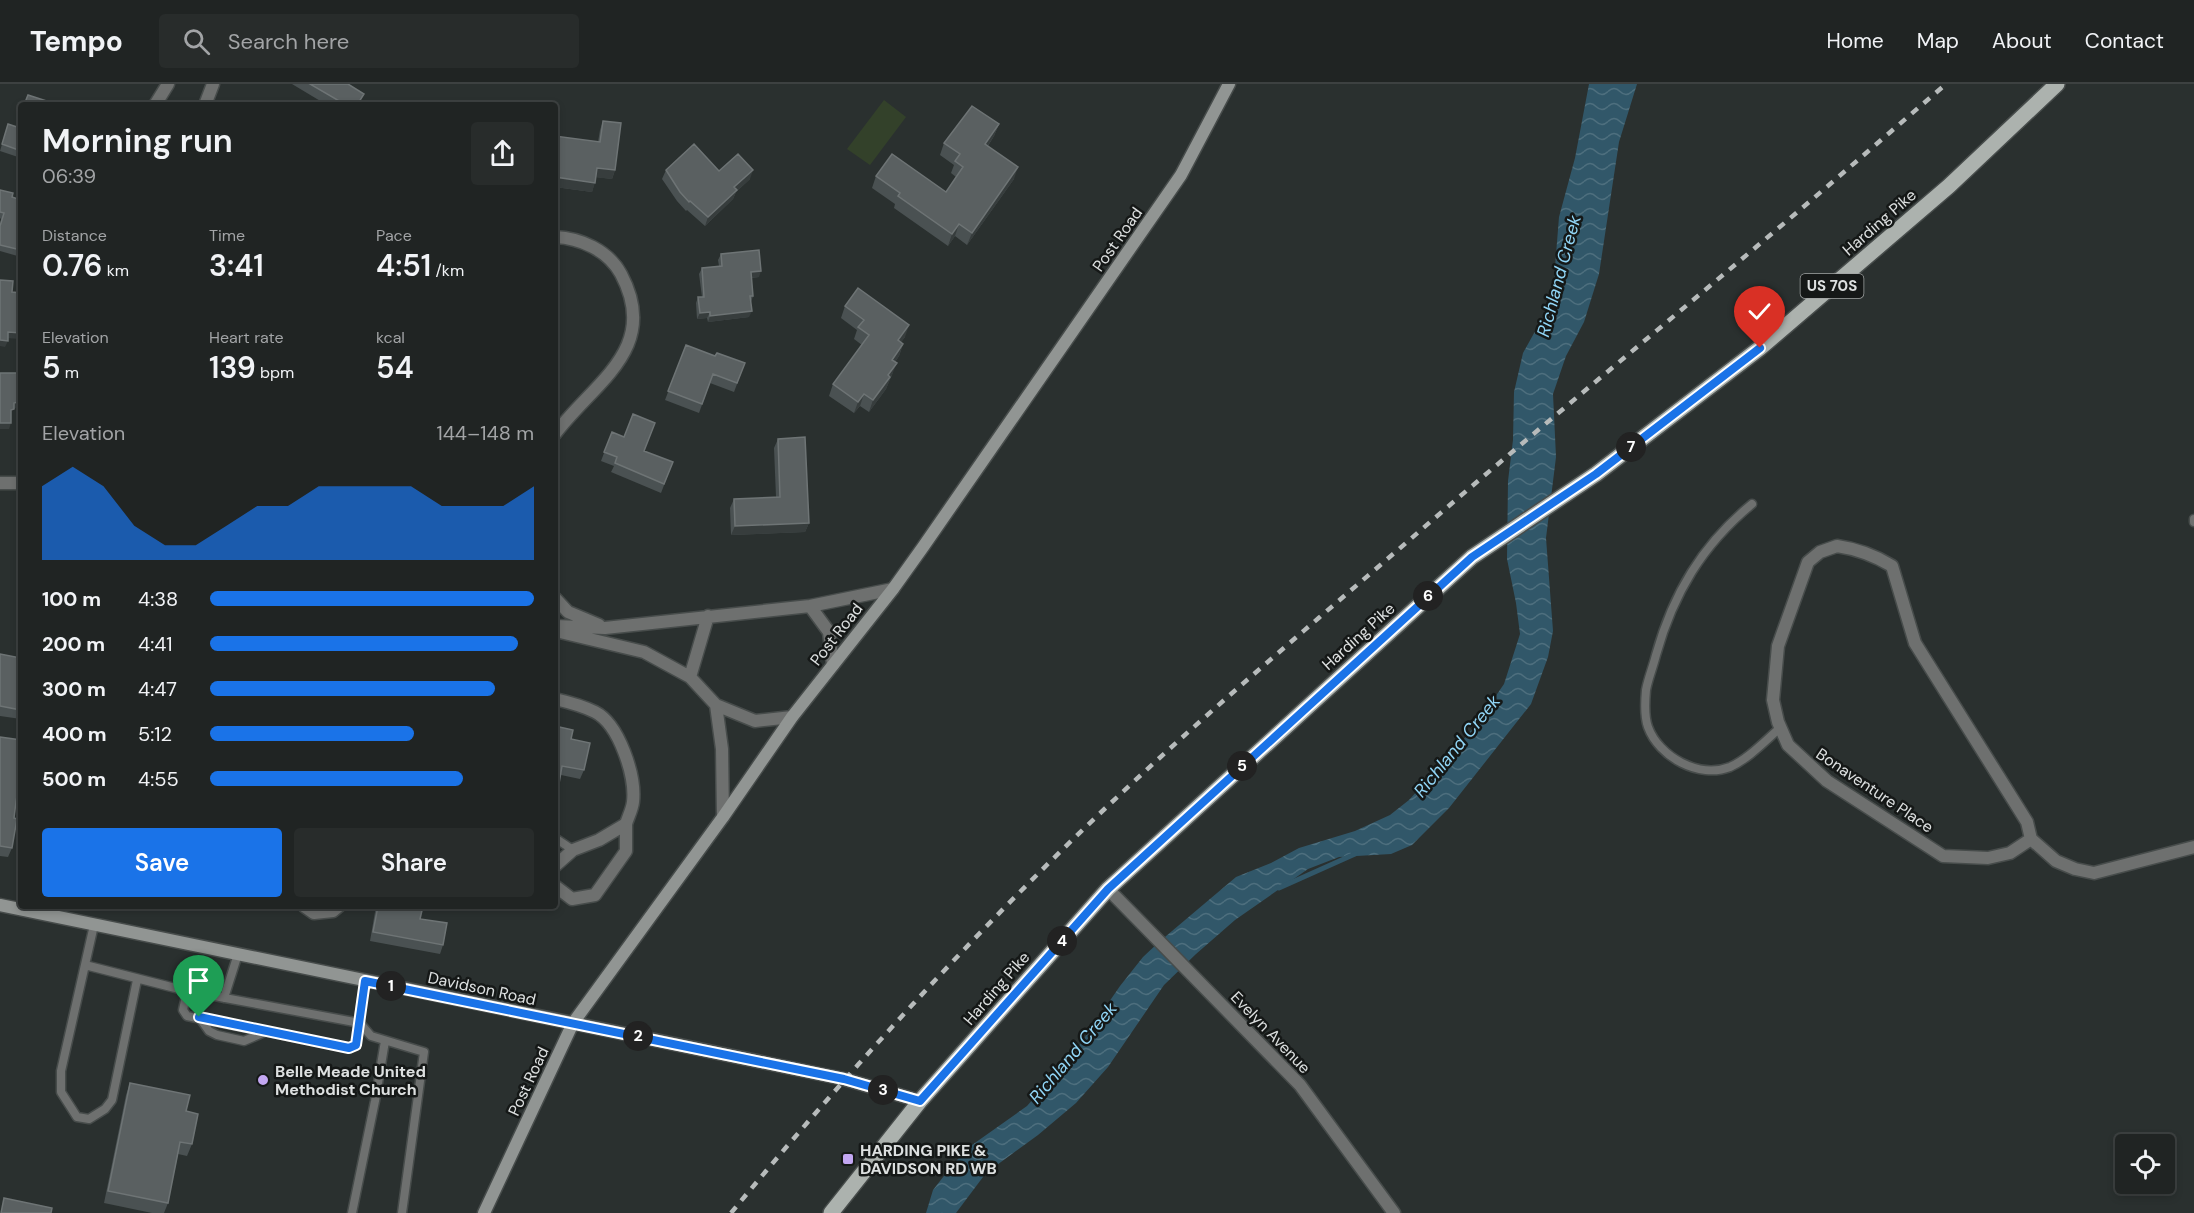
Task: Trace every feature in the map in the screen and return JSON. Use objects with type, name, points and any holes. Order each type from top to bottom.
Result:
[{"type":"main road","name":"Harding Pike","points":[[831,1213],[920,1101],[1108,889],[1472,557],[1596,474],[1760,348],[1949,186],[2057,84]]},
{"type":"street","points":[[157,102],[168,84]]},
{"type":"street","points":[[206,102],[213,84]]},
{"type":"street","name":"Post Road","points":[[483,1213],[573,1023],[723,817],[792,717],[893,590],[1181,176],[1229,84]]},
{"type":"street","points":[[558,237],[574,239],[591,246],[612,262],[624,279],[630,296],[634,320],[631,339],[620,362],[558,431]]},
{"type":"street","points":[[0,483],[18,483]]},
{"type":"street","name":"Bonaventure Place","points":[[2031,839],[2010,853],[1988,858],[1943,856],[1827,781],[1788,745],[1780,728],[1773,700],[1778,646],[1808,562],[1820,552],[1838,546],[1857,549],[1878,557],[1892,566],[1915,643],[2027,822],[2031,839],[2055,861],[2094,873],[2194,847]]},
{"type":"street","points":[[558,626],[605,628],[810,606],[893,590]]},
{"type":"street","points":[[558,601],[568,612],[605,628]]},
{"type":"street","points":[[810,606],[829,632],[833,665]]},
{"type":"street","points":[[690,677],[708,616]]},
{"type":"street","points":[[558,632],[644,652],[690,677],[716,705],[755,720],[792,717]]},
{"type":"street","points":[[558,700],[597,712],[613,731],[626,752],[632,775],[633,802],[626,824],[626,851],[595,895],[572,899],[558,888]]},
{"type":"street","points":[[716,705],[722,749],[723,817]]},
{"type":"street","points":[[558,863],[573,850],[599,840],[626,824]]},
{"type":"street","name":"Evelyn Avenue","points":[[1108,889],[1300,1085],[1394,1213]]},
{"type":"street","name":"Davidson Road","points":[[0,905],[18,909]]},
{"type":"street","name":"Davidson Road","points":[[19,909],[844,1079],[920,1101]]},
{"type":"street","points":[[308,909],[314,913],[335,909]]},
{"type":"lane","points":[[1752,504],[1719,534],[1680,590],[1666,622],[1646,690],[1646,713],[1648,728],[1660,746],[1678,761],[1695,769],[1714,771],[1730,767],[1780,728]]},
{"type":"lane","points":[[558,840],[573,850]]},
{"type":"lane","points":[[94,925],[61,1071],[61,1092],[77,1117],[89,1119],[105,1109],[111,1100],[137,980]]},
{"type":"lane","points":[[224,998],[238,954]]},
{"type":"lane","points":[[85,965],[137,980],[188,991],[360,1023],[371,1036],[424,1052],[402,1213]]},
{"type":"lane","points":[[188,991],[182,1008],[184,1014],[349,1048],[356,1045],[365,981]]},
{"type":"lane","points":[[199,1017],[209,1031],[244,1041],[267,1031]]},
{"type":"lane","points":[[352,1213],[385,1041]]},
{"type":"green space","points":[[884,100],[906,117],[870,165],[847,149]]},
{"type":"water","points":[[1589,84],[1637,84],[1619,142],[1599,274],[1584,322],[1566,356],[1553,394],[1556,457],[1546,538],[1553,631],[1548,657],[1531,704],[1449,808],[1412,845],[1391,854],[1339,857],[1308,869],[1235,920],[1164,985],[1108,1067],[1076,1103],[1038,1135],[986,1173],[956,1213],[926,1213],[933,1190],[954,1163],[972,1145],[1027,1106],[1076,1050],[1143,957],[1159,942],[1236,877],[1271,863],[1299,848],[1355,831],[1390,815],[1409,800],[1459,745],[1504,684],[1520,634],[1507,559],[1508,481],[1513,440],[1514,392],[1523,353],[1543,317],[1554,280],[1559,217],[1575,158]]},
{"type":"building","points":[[310,84],[348,84],[364,94],[359,102],[341,102]]},
{"type":"building","points":[[28,95],[50,102],[25,102]]},
{"type":"building","points":[[972,106],[999,124],[985,144],[1018,167],[972,233],[959,224],[952,234],[898,196],[900,193],[876,176],[892,154],[946,192],[963,167],[955,161],[960,154],[944,143]]},
{"type":"building","points":[[603,121],[621,123],[615,170],[597,168],[595,183],[558,177],[558,136],[600,142]]},
{"type":"building","points":[[8,124],[17,127],[18,124],[18,150],[2,144]]},
{"type":"building","points":[[694,144],[719,171],[738,154],[753,170],[734,187],[737,190],[708,217],[680,192],[666,170]]},
{"type":"building","points":[[0,190],[13,193],[12,197],[18,199],[18,249],[0,245],[0,226],[4,213],[0,212]]},
{"type":"building","points":[[759,250],[761,271],[751,272],[752,311],[710,316],[710,312],[700,313],[698,297],[704,297],[702,268],[722,266],[721,254]]},
{"type":"building","points":[[0,280],[13,281],[12,292],[18,293],[18,333],[8,332],[8,341],[0,340]]},
{"type":"building","points":[[858,288],[909,325],[898,340],[903,344],[892,360],[897,363],[888,375],[890,377],[873,400],[864,394],[858,402],[833,384],[869,335],[858,327],[864,320],[845,306]]},
{"type":"building","points":[[686,345],[715,356],[717,353],[745,363],[737,383],[713,374],[702,404],[668,391]]},
{"type":"building","points":[[0,373],[18,373],[18,402],[14,403],[14,409],[11,410],[11,423],[0,423]]},
{"type":"building","points":[[633,414],[655,423],[644,451],[673,462],[664,484],[615,463],[617,457],[604,452],[612,432],[624,437]]},
{"type":"building","points":[[805,437],[809,523],[735,526],[734,499],[780,497],[778,439]]},
{"type":"building","points":[[0,654],[18,657],[18,709],[0,706]]},
{"type":"building","points":[[558,727],[573,730],[571,739],[590,743],[584,770],[562,766],[558,789]]},
{"type":"building","points":[[0,737],[18,740],[18,791],[14,818],[17,819],[12,848],[0,846]]},
{"type":"building","points":[[377,909],[422,909],[420,919],[447,923],[443,945],[373,932]]},
{"type":"building","points":[[130,1083],[190,1095],[186,1111],[198,1114],[192,1144],[180,1142],[168,1203],[108,1191]]},
{"type":"building","points":[[4,1198],[52,1208],[51,1213],[1,1213]]},
{"type":"waterway","name":"Richland Creek","points":[[1279,888],[1355,854]]},
{"type":"railway","points":[[731,1213],[851,1073],[934,982],[1103,810],[1271,659],[1946,84]]},
{"type":"place","name":"Belle Meade United Methodist Church","points":[[263,1080]]},
{"type":"place","name":"HARDING PIKE & DAVIDSON RD WB","points":[[848,1159]]},
{"type":"route","points":[[199,1017],[349,1048],[356,1045],[365,981],[844,1079],[920,1101],[1108,889],[1472,557],[1596,474],[1760,348]]}]
